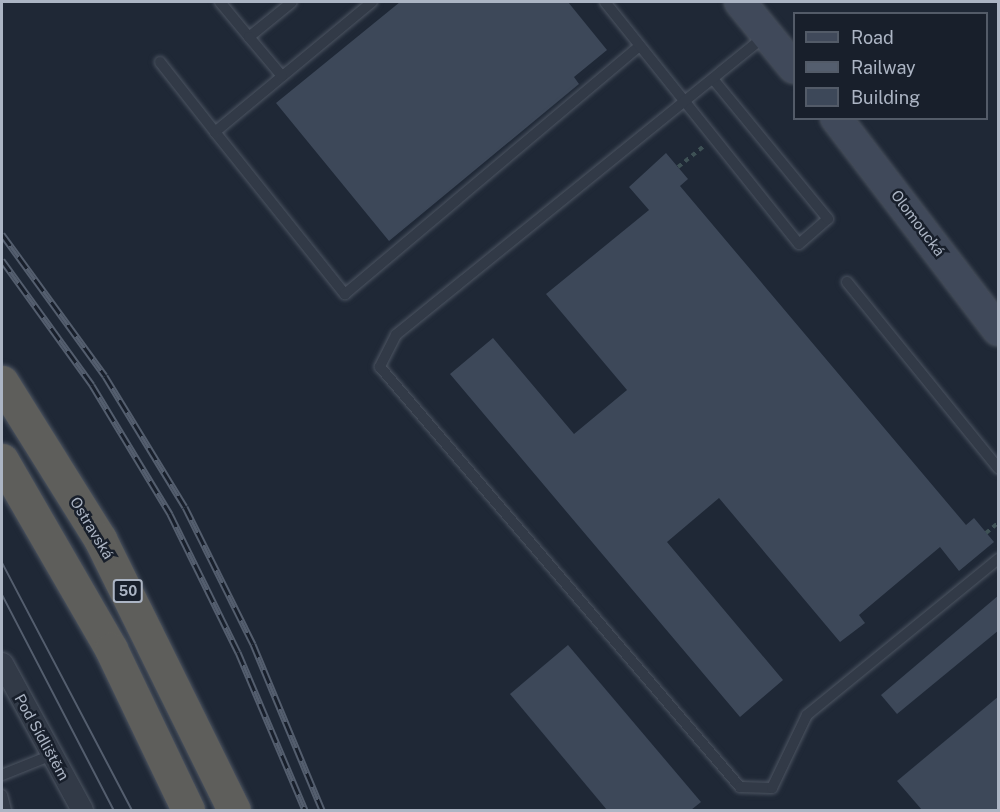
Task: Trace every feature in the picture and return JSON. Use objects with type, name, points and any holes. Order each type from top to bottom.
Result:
[{"type":"highway","name":"Ostravská","points":[[2,382],[128,592],[234,810]]},
{"type":"highway","points":[[2,460],[111,649],[188,810]]},
{"type":"main road","points":[[740,2],[793,65]]},
{"type":"main road","name":"Olomoucká","points":[[838,120],[993,320]]},
{"type":"street","name":"Pod Sídlištěm","points":[[2,663],[82,810]]},
{"type":"lane","points":[[220,2],[282,76]]},
{"type":"lane","points":[[249,37],[292,2]]},
{"type":"lane","points":[[215,132],[372,2]]},
{"type":"lane","points":[[605,2],[799,244],[828,219],[713,79]]},
{"type":"lane","points":[[768,34],[396,334],[380,367],[740,787],[772,788],[807,716],[999,559]]},
{"type":"lane","points":[[160,62],[345,294],[640,46]]},
{"type":"lane","points":[[847,282],[999,468]]},
{"type":"lane","points":[[2,775],[52,755]]},
{"type":"lane","points":[[2,795],[6,810]]},
{"type":"path","points":[[678,167],[701,148]]},
{"type":"path","points":[[986,533],[999,523]]},
{"type":"building","points":[[400,2],[568,2],[607,50],[574,77],[579,84],[389,241],[276,103]]},
{"type":"building","points":[[666,153],[688,179],[680,186],[966,525],[974,518],[994,542],[959,571],[940,547],[859,615],[865,623],[840,642],[719,498],[667,542],[783,680],[740,717],[450,374],[493,338],[574,434],[627,390],[546,294],[649,210],[629,187]]},
{"type":"building","points":[[999,595],[999,630],[897,714],[881,695]]},
{"type":"building","points":[[568,645],[701,802],[691,810],[607,810],[510,694]]},
{"type":"building","points":[[999,696],[999,810],[922,810],[897,781]]},
{"type":"tram line","points":[[2,562],[132,810]]},
{"type":"tram line","points":[[2,594],[114,810]]},
{"type":"railway","points":[[2,234],[105,376],[185,507],[253,644],[322,810]]},
{"type":"railway","points":[[2,260],[92,385],[170,514],[238,652],[305,810]]}]
